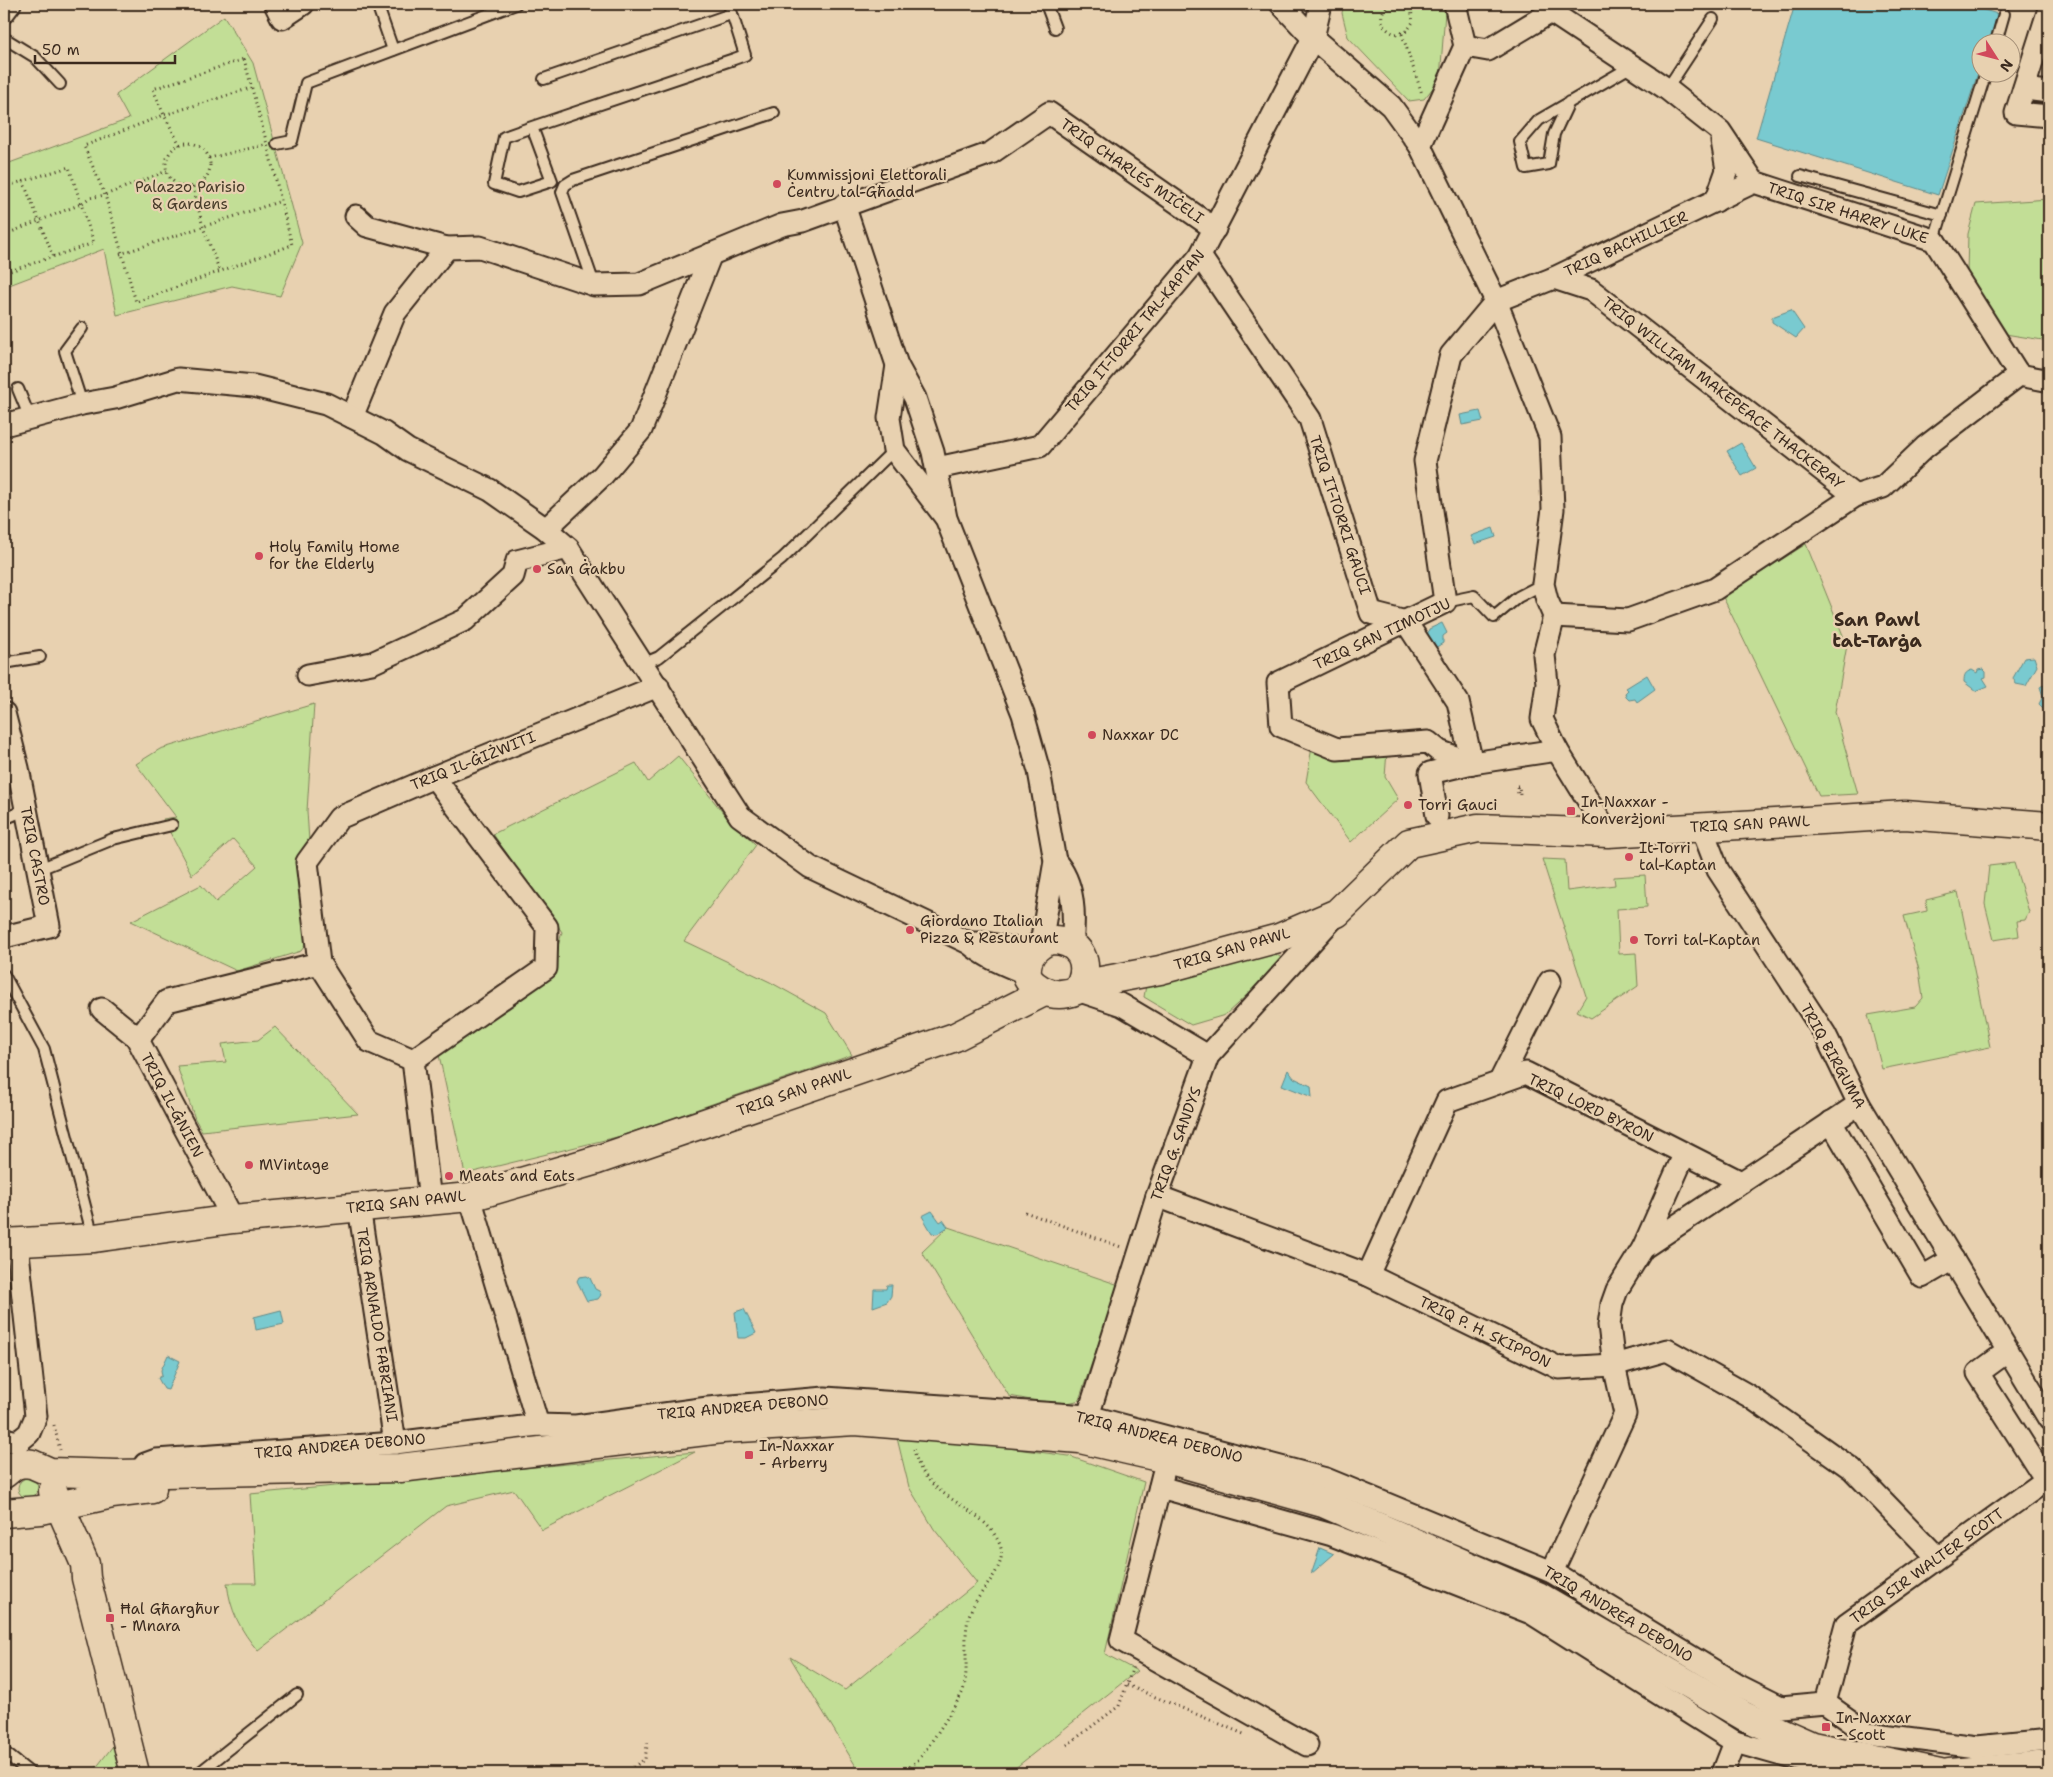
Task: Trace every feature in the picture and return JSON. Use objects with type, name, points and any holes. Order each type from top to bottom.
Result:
[{"type":"main road","name":"TRIQ SAN PAWL","points":[[1035,968],[1061,994],[1078,987],[1160,970],[1279,938],[1337,913],[1409,843],[1478,828],[1608,832],[1905,814],[2049,826]]},
{"type":"main road","name":"TRIQ SAN PAWL","points":[[10,1243],[94,1238],[233,1219],[470,1197],[597,1160],[955,1037],[990,1019],[1059,940],[1076,950],[1160,970]]},
{"type":"main road","points":[[1076,950],[1085,971],[1078,987]]},
{"type":"main road","name":"TRIQ ANDREA DEBONO","points":[[4,1474],[15,1466],[32,1464],[37,1496],[114,1484],[267,1473],[400,1468],[722,1429],[854,1421],[1080,1439],[1167,1459],[1323,1503],[1538,1596],[1744,1716],[1812,1746],[1940,1773]]},
{"type":"main road","points":[[114,1484],[83,1520],[82,1538],[86,1571],[135,1773]]},
{"type":"main road","points":[[37,1496],[57,1532],[86,1571]]},
{"type":"main road","points":[[1949,1773],[2049,1765]]},
{"type":"street","points":[[275,4],[282,18],[303,4]]},
{"type":"street","points":[[1281,4],[1313,38],[1391,106],[1420,146],[1496,300],[1550,437],[1553,509],[1543,584],[1546,600],[1554,616],[1544,655],[1547,683],[1542,719],[1557,750],[1608,832]]},
{"type":"street","name":"TRIQ IT-TORRI TAL-KAPTAN","points":[[937,468],[1040,446],[1200,256],[1313,38],[1322,4]]},
{"type":"street","points":[[1420,146],[1465,46],[1455,4]]},
{"type":"street","name":"TRIQ SIR HARRY LUKE","points":[[1465,46],[1488,50],[1554,8],[1667,89],[1720,131],[1754,182],[1934,240],[2019,375]]},
{"type":"street","points":[[2049,9],[2016,113],[2049,116]]},
{"type":"street","points":[[2024,89],[2049,92]]},
{"type":"street","name":"TRIQ CHARLES MIĊELI","points":[[844,206],[991,153],[1049,113],[1215,229]]},
{"type":"street","points":[[1716,201],[1727,170],[1720,131]]},
{"type":"street","name":"TRIQ BACHILLIER","points":[[1496,300],[1554,278],[1754,182]]},
{"type":"street","points":[[4,425],[82,404],[115,398],[178,379],[253,378],[326,404],[384,433],[408,450],[490,490],[546,529],[568,548],[740,816],[810,867],[969,943],[982,954],[1035,968],[1055,861],[1039,771],[1023,714],[946,518],[937,468],[915,398],[897,365],[844,206],[803,221],[782,225],[639,284],[594,285],[480,247],[447,248],[367,226],[356,216]]},
{"type":"street","points":[[352,417],[395,313],[447,248]]},
{"type":"street","points":[[546,529],[603,474],[641,430],[711,254]]},
{"type":"street","name":"TRIQ IT-TORRI GAUCI","points":[[1200,256],[1310,420],[1372,613],[1406,622]]},
{"type":"street","name":"TRIQ WILLIAM MAKEPEACE THACKERAY","points":[[1591,290],[1600,256]]},
{"type":"street","name":"TRIQ WILLIAM MAKEPEACE THACKERAY","points":[[1554,278],[1591,290],[1855,496]]},
{"type":"street","points":[[1445,602],[1425,461],[1451,355],[1496,300]]},
{"type":"street","points":[[897,365],[889,418],[894,450],[946,518]]},
{"type":"street","points":[[1554,616],[1628,620],[1715,589],[1855,496],[1883,487],[1925,447],[2019,375],[2048,383]]},
{"type":"street","points":[[308,675],[372,663],[465,620],[513,576],[516,561],[568,548]]},
{"type":"street","name":"TRIQ SAN TIMOTJU","points":[[1445,602],[1278,683],[1280,726],[1337,748],[1428,742],[1439,751],[1472,763]]},
{"type":"street","points":[[1406,622],[1458,702],[1472,763]]},
{"type":"street","name":"TRIQ IL-ĠIŻWITI","points":[[319,963],[307,862],[340,818],[434,777],[658,686]]},
{"type":"street","name":"TRIQ CASTRO","points":[[4,713],[18,768],[49,926],[4,937]]},
{"type":"street","points":[[1436,816],[1430,773],[1472,763],[1557,750]]},
{"type":"street","points":[[413,1060],[546,968],[547,927],[434,777]]},
{"type":"street","name":"TRIQ BIRGUMA","points":[[1701,826],[1718,870],[1824,1034],[1859,1104],[2049,1419]]},
{"type":"street","points":[[1055,861],[1064,871],[1070,889],[1076,950]]},
{"type":"street","name":"TRIQ G. SANDYS","points":[[1088,1416],[1157,1196],[1208,1056],[1337,913]]},
{"type":"street","points":[[319,963],[369,1041],[413,1060]]},
{"type":"street","name":"TRIQ IL-ĠNIEN","points":[[233,1219],[139,1039],[167,1001],[319,963]]},
{"type":"street","points":[[1500,1081],[1550,981]]},
{"type":"street","points":[[1078,987],[1122,1005],[1208,1056]]},
{"type":"street","points":[[102,1009],[139,1039]]},
{"type":"street","points":[[413,1060],[430,1200]]},
{"type":"street","name":"TRIQ LORD BYRON","points":[[1368,1275],[1447,1101],[1526,1073],[1684,1155],[1741,1182]]},
{"type":"street","points":[[1643,1248],[1859,1104]]},
{"type":"street","points":[[1831,1122],[1922,1277],[1953,1259]]},
{"type":"street","points":[[1552,1572],[1625,1414],[1614,1365],[1609,1325],[1612,1304],[1618,1290],[1643,1248],[1684,1155]]},
{"type":"street","name":"TRIQ P. H. SKIPPON","points":[[1157,1196],[1368,1275],[1559,1368],[1614,1365],[1667,1350],[1749,1396],[1852,1469],[1937,1557]]},
{"type":"street","points":[[470,1197],[538,1425]]},
{"type":"street","name":"TRIQ ARNALDO FABRIANI","points":[[359,1207],[395,1443]]},
{"type":"street","points":[[4,1439],[18,1442],[29,1433],[36,1416],[10,1243]]},
{"type":"street","points":[[2008,1351],[1978,1373],[2048,1479]]},
{"type":"street","name":"TRIQ ANDREA DEBONO","points":[[114,1484],[156,1460],[395,1443],[538,1425],[576,1426],[708,1408],[825,1398],[1088,1416],[1326,1479],[1552,1572],[1739,1686],[1781,1707],[1825,1703]]},
{"type":"street","points":[[1167,1459],[1121,1640],[1307,1746]]},
{"type":"street","name":"TRIQ SIR WALTER SCOTT","points":[[1825,1703],[1846,1624],[2048,1479]]},
{"type":"street","points":[[1160,1488],[1332,1535],[1531,1613],[1735,1742],[1845,1773]]},
{"type":"street","points":[[1825,1703],[1867,1733],[1977,1746],[2049,1740]]},
{"type":"street","points":[[1723,1773],[1735,1742]]},
{"type":"lane","points":[[377,4],[393,50]]},
{"type":"lane","points":[[272,144],[292,141],[306,83],[516,4]]},
{"type":"lane","points":[[1046,4],[1055,28]]},
{"type":"lane","points":[[532,127],[552,181],[518,192],[494,184],[504,137],[532,127],[745,55],[730,9],[544,79]]},
{"type":"lane","points":[[1999,32],[2004,14]]},
{"type":"lane","points":[[1667,89],[1713,19]]},
{"type":"lane","points":[[4,38],[35,57],[60,84]]},
{"type":"lane","points":[[1569,102],[1554,134],[1549,164],[1526,168],[1520,142],[1539,120],[1569,102],[1632,65]]},
{"type":"lane","points":[[1934,240],[1983,82]]},
{"type":"lane","points":[[594,285],[562,192],[565,185],[573,180],[774,113]]},
{"type":"lane","points":[[1800,176],[1942,215]]},
{"type":"lane","points":[[82,328],[66,351],[82,404]]},
{"type":"lane","points":[[18,389],[30,418]]},
{"type":"lane","points":[[642,664],[659,657],[782,559],[894,450]]},
{"type":"lane","name":"TRIQ SAN TIMOTJU","points":[[1445,602],[1474,596],[1494,617],[1518,598],[1543,584]]},
{"type":"lane","points":[[4,663],[40,657]]},
{"type":"lane","points":[[4,819],[25,810]]},
{"type":"lane","points":[[37,870],[113,840],[172,826]]},
{"type":"lane","points":[[4,975],[44,1049],[94,1238]]},
{"type":"lane","points":[[199,1773],[297,1694]]},
{"type":"lane","points":[[4,1752],[30,1773]]},
{"type":"path","points":[[1390,4],[1381,15],[1383,25],[1391,33],[1402,34],[1411,27],[1413,22],[1411,9],[1405,4]]},
{"type":"path","points":[[1402,34],[1424,99]]},
{"type":"path","points":[[180,145],[164,116],[153,89],[244,59],[272,144],[281,201],[292,245],[136,302],[120,254],[105,195],[84,146],[164,116],[252,88]]},
{"type":"path","points":[[194,144],[200,147],[209,158],[208,173],[205,179],[193,187],[180,186],[174,182],[167,171],[167,158],[174,148],[180,145],[194,144]]},
{"type":"path","points":[[209,158],[272,144]]},
{"type":"path","points":[[4,187],[69,166],[94,243],[54,258],[10,271],[4,253]]},
{"type":"path","points":[[4,235],[81,204],[89,198],[105,195],[167,171]]},
{"type":"path","points":[[23,180],[54,258]]},
{"type":"path","points":[[193,187],[203,227],[220,272]]},
{"type":"path","points":[[120,254],[281,201]]},
{"type":"path","points":[[1025,1212],[1126,1248]]},
{"type":"path","points":[[37,1496],[54,1421]]},
{"type":"path","points":[[902,1773],[920,1758],[963,1692],[968,1616],[979,1595],[998,1572],[1001,1546],[987,1524],[932,1485],[915,1456],[911,1425]]},
{"type":"path","points":[[1067,1745],[1119,1706],[1138,1650]]},
{"type":"path","points":[[1127,1685],[1248,1736]]},
{"type":"path","points":[[625,1773],[645,1759],[648,1739]]},
{"type":"path","points":[[735,1766],[737,1773]]},
{"type":"green space","points":[[1344,4],[1442,4],[1445,12],[1440,79],[1424,99],[1409,101],[1348,37],[1342,13]]},
{"type":"green space","name":"Palazzo Parisio & Gardens","points":[[224,16],[253,63],[302,243],[280,296],[232,286],[117,315],[104,249],[4,287],[4,165],[129,119],[116,95]]},
{"type":"green space","points":[[2049,199],[2049,341],[2005,334],[1967,274],[1968,234],[1976,204]]},
{"type":"green space","points":[[1806,544],[1847,645],[1835,712],[1858,794],[1819,796],[1723,597]]},
{"type":"green space","points":[[314,704],[307,811],[309,841],[296,867],[309,940],[301,951],[237,971],[131,921],[201,885],[216,902],[257,866],[233,839],[192,875],[163,819],[176,817],[136,764],[160,749]]},
{"type":"green space","points":[[1312,747],[1387,751],[1385,777],[1398,799],[1351,842],[1306,782]]},
{"type":"green space","points":[[678,756],[724,814],[756,845],[684,941],[770,982],[826,1013],[852,1055],[621,1136],[465,1174],[439,1055],[551,971],[562,932],[493,834],[636,763],[648,782]]},
{"type":"green space","points":[[1542,859],[1565,860],[1567,891],[1615,885],[1614,877],[1645,875],[1647,907],[1617,909],[1619,954],[1636,953],[1638,986],[1591,1018],[1577,1011],[1586,996]]},
{"type":"green space","points":[[2014,863],[2029,912],[2025,920],[2017,921],[2019,936],[1994,940],[1985,904],[1989,866]]},
{"type":"green space","points":[[1958,892],[1990,1047],[1882,1069],[1868,1015],[1915,1007],[1923,998],[1919,970],[1904,916],[1927,911],[1926,900]]},
{"type":"green space","points":[[1272,952],[1285,960],[1225,1015],[1191,1025],[1144,997],[1146,985]]},
{"type":"green space","points":[[275,1027],[358,1114],[202,1131],[195,1119],[177,1066],[226,1062],[222,1044],[258,1040]]},
{"type":"green space","points":[[948,1227],[1119,1285],[1079,1400],[1053,1403],[1009,1396],[922,1252]]},
{"type":"green space","points":[[897,1438],[977,1444],[1069,1456],[1144,1482],[1105,1654],[1137,1671],[1009,1773],[860,1773],[790,1657],[845,1690],[977,1583],[934,1529],[909,1487]]},
{"type":"green space","points":[[695,1452],[542,1530],[514,1490],[446,1506],[258,1651],[241,1627],[233,1611],[227,1583],[256,1583],[250,1494]]},
{"type":"green space","points":[[28,1478],[35,1481],[38,1488],[35,1495],[28,1498],[21,1495],[18,1488],[21,1481]]},
{"type":"green space","points":[[116,1742],[125,1773],[92,1773]]},
{"type":"water","points":[[1795,4],[1963,4],[1998,14],[1992,32],[1970,32],[1970,82],[1975,82],[1938,195],[1756,138]]},
{"type":"water","points":[[1791,310],[1804,329],[1796,338],[1772,322],[1772,317]]},
{"type":"water","points":[[1480,411],[1483,421],[1462,425],[1460,415]]},
{"type":"water","points":[[1741,443],[1756,468],[1742,476],[1727,451]]},
{"type":"water","points":[[1493,528],[1496,537],[1475,544],[1471,536]]},
{"type":"water","points":[[1442,623],[1447,633],[1443,636],[1443,643],[1435,648],[1427,636],[1429,629]]},
{"type":"water","points":[[2034,657],[2037,666],[2026,686],[2016,684],[2013,678],[2024,658]]},
{"type":"water","points":[[1983,669],[1986,672],[1986,677],[1983,678],[1988,686],[1976,691],[1964,682],[1965,676],[1966,673],[1972,670],[1977,673],[1978,670]]},
{"type":"water","points":[[1647,675],[1655,689],[1637,702],[1635,699],[1629,700],[1625,693],[1628,690],[1626,688]]},
{"type":"water","points":[[2045,684],[2049,685],[2049,710],[2047,712],[2039,704],[2043,696],[2040,687]]},
{"type":"water","points":[[1288,1070],[1294,1078],[1311,1086],[1312,1097],[1282,1085]]},
{"type":"water","points":[[932,1211],[940,1222],[943,1220],[948,1227],[937,1234],[932,1233],[922,1216]]},
{"type":"water","points":[[587,1276],[601,1295],[598,1299],[587,1301],[577,1281],[579,1277]]},
{"type":"water","points":[[887,1285],[892,1285],[891,1296],[887,1302],[873,1307],[874,1289],[886,1289]]},
{"type":"water","points":[[744,1309],[756,1333],[746,1338],[738,1338],[735,1312]]},
{"type":"water","points":[[281,1310],[284,1324],[256,1330],[254,1317]]},
{"type":"water","points":[[168,1355],[180,1361],[168,1390],[164,1389],[158,1378],[162,1376],[161,1370]]},
{"type":"water","points":[[1320,1548],[1334,1554],[1311,1574]]},
{"type":"place","name":"Kummissjoni Elettorali Ċentru tal-Għadd","points":[[777,184]]},
{"type":"place","name":"Holy Family Home for the Elderly","points":[[259,556]]},
{"type":"place","name":"San Ġakbu","points":[[537,569]]},
{"type":"place","name":"Naxxar DC","points":[[1092,735]]},
{"type":"place","name":"Torri Gauci","points":[[1408,805]]},
{"type":"place","name":"In-Naxxar - Konverżjoni","points":[[1571,811]]},
{"type":"place","name":"It-Torri tal-Kaptan","points":[[1629,857]]},
{"type":"place","name":"Giordano Italian Pizza & Restaurant","points":[[910,930]]},
{"type":"place","name":"Torri tal-Kaptan","points":[[1634,940]]},
{"type":"place","name":"MVintage","points":[[249,1165]]},
{"type":"place","name":"Meats and Eats","points":[[449,1176]]},
{"type":"place","name":"In-Naxxar - Arberry","points":[[749,1455]]},
{"type":"place","name":"Ħal Għargħur - Mnara","points":[[110,1618]]},
{"type":"place","name":"In-Naxxar - Scott","points":[[1826,1727]]},
{"type":"district","name":"San Pawl tat-Tarġa","points":[[1877,630]]}]
